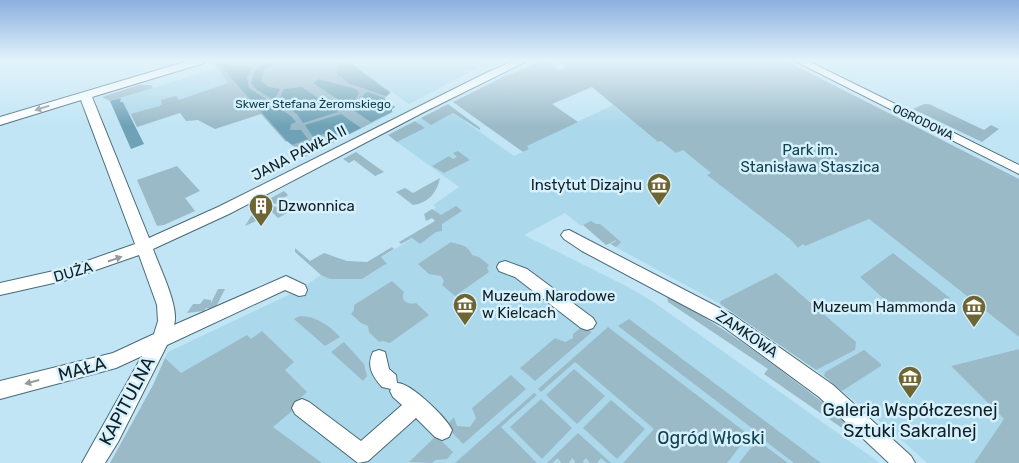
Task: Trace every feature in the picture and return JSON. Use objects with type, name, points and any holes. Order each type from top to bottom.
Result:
[{"type":"street","points":[[0,121],[127,83]]},
{"type":"street","name":"JANA PAWŁA II","points":[[144,247],[199,223],[473,83]]},
{"type":"street","name":"OGRODOWA","points":[[843,83],[1019,170]]},
{"type":"street","name":"KAPITULNA","points":[[85,95],[144,247],[165,305],[167,321],[161,339],[111,435],[93,463]]},
{"type":"street","name":"ZAMKOWA","points":[[569,235],[588,247],[727,320],[826,391],[904,463]]},
{"type":"street","name":"DUŻA","points":[[0,290],[35,283],[88,268],[144,247]]},
{"type":"street","points":[[505,267],[521,273],[587,322]]},
{"type":"street","name":"MAŁA","points":[[0,390],[116,360],[286,282],[299,290]]},
{"type":"street","points":[[379,358],[380,372],[442,430]]},
{"type":"street","points":[[302,408],[361,454],[416,405]]},
{"type":"shaded area","points":[[170,83],[232,83],[137,127],[123,102],[120,102],[121,98]]},
{"type":"shaded area","points":[[379,83],[449,83],[409,104]]},
{"type":"shaded area","points":[[613,105],[658,142],[661,141],[676,153],[683,150],[712,173],[708,175],[791,240],[798,248],[803,244],[806,245],[869,219],[1019,337],[1019,349],[951,366],[1004,419],[974,463],[927,463],[893,432],[816,370],[735,312],[610,244],[606,245],[584,225],[581,226],[565,213],[524,235],[652,301],[880,463],[301,463],[181,373],[165,358],[168,352],[299,290],[321,275],[328,272],[356,273],[444,219],[433,210],[436,207],[433,205],[459,187],[397,142],[424,128],[416,121],[421,118],[431,125],[453,113],[514,156],[529,149],[526,146]]},
{"type":"green space","name":"Skwer Stefana Żeromskiego","points":[[228,83],[378,83],[391,92],[384,99],[395,107],[391,110],[393,112],[305,157],[288,141],[286,142],[261,114],[215,129],[198,120],[186,121],[180,113],[137,127],[131,114],[159,106],[162,104],[161,100],[176,96],[179,100]]},
{"type":"green space","points":[[235,83],[248,83],[249,88],[291,116],[296,122],[291,124],[290,130],[301,130],[308,139],[292,145]]},
{"type":"green space","points":[[251,83],[263,83],[269,87],[280,89],[274,100],[257,90]]},
{"type":"green space","points":[[313,83],[332,83],[356,89],[359,93],[352,105],[348,106]]},
{"type":"green space","points":[[348,83],[376,83],[390,93],[386,96]]},
{"type":"green space","name":"Park im. Stanisława Staszica","points":[[492,83],[829,83],[1019,179],[1019,337],[869,219],[805,246],[803,244],[798,248],[791,240],[707,175],[711,173],[683,150],[676,153],[661,141],[658,142],[592,87],[552,104],[578,122],[527,146],[529,149],[523,152],[453,102]]},
{"type":"green space","points":[[139,85],[151,85],[153,88],[110,101],[102,97]]},
{"type":"green space","points":[[302,87],[338,112],[303,123],[297,114],[278,102],[284,89]]},
{"type":"green space","points":[[368,92],[384,98],[395,107],[392,109],[392,112],[371,122],[353,110],[365,93]]},
{"type":"green space","points":[[121,98],[120,102],[123,102],[144,144],[131,149],[110,101]]},
{"type":"green space","points":[[448,104],[480,128],[480,130],[453,113],[431,125],[421,118]]},
{"type":"green space","points":[[929,104],[984,130],[991,125],[999,129],[982,142],[913,109]]},
{"type":"green space","points":[[341,114],[361,128],[347,135],[327,133],[313,137],[305,125]]},
{"type":"green space","points":[[415,121],[425,128],[397,142],[388,135]]},
{"type":"green space","points":[[458,151],[470,160],[444,173],[432,166],[449,156],[453,159],[457,157],[453,153]]},
{"type":"green space","points":[[356,152],[384,172],[375,176],[354,160],[349,163],[343,159]]},
{"type":"green space","points":[[177,166],[200,191],[185,198],[195,211],[164,225],[157,226],[137,180]]},
{"type":"green space","points":[[440,178],[434,193],[427,200],[418,204],[413,205],[396,192],[405,188],[413,193]]},
{"type":"green space","points":[[284,191],[288,195],[284,198],[284,202],[280,204],[264,203],[263,205],[278,207],[285,203],[289,207],[289,212],[278,218],[272,212],[245,226],[258,205]]},
{"type":"green space","points":[[456,206],[462,211],[442,224],[442,231],[436,232],[420,244],[412,238],[401,244],[399,242],[435,221],[432,218],[426,221],[424,214],[432,209],[441,215]]},
{"type":"green space","points":[[591,221],[600,224],[621,242],[616,247],[611,244],[616,240],[606,245],[583,225]]},
{"type":"green space","points":[[451,242],[466,247],[472,255],[479,257],[489,265],[487,268],[489,272],[455,296],[442,285],[444,281],[441,276],[429,274],[418,264]]},
{"type":"green space","points":[[392,247],[394,249],[381,257],[387,264],[362,279],[330,279],[321,275],[295,252],[295,248],[310,261],[324,253],[347,261],[367,262]]},
{"type":"green space","points":[[893,253],[950,298],[898,312],[860,277]]},
{"type":"green space","points":[[776,273],[856,342],[855,350],[816,370],[720,304],[721,301]]},
{"type":"green space","points":[[392,281],[404,292],[403,298],[406,302],[416,303],[429,315],[390,343],[379,342],[369,332],[368,326],[361,323],[351,314],[354,310],[354,305]]},
{"type":"green space","points":[[218,289],[225,289],[215,309],[206,308],[204,311],[187,313],[193,304],[200,304],[204,299],[211,300],[211,303]]},
{"type":"green space","points":[[667,296],[747,346],[822,402],[826,400],[860,432],[855,437],[764,374],[768,369],[668,302]]},
{"type":"green space","points":[[306,316],[322,322],[340,337],[325,346],[294,319]]},
{"type":"green space","points":[[629,319],[821,463],[794,463],[760,437],[761,435],[618,326]]},
{"type":"green space","points":[[583,326],[592,332],[535,381],[520,368],[555,338],[565,342],[573,338],[573,334]]},
{"type":"green space","name":"Ogród Włoski","points":[[608,327],[749,435],[727,463],[623,463],[654,429],[575,362],[541,392],[538,389]]},
{"type":"green space","points":[[262,331],[294,362],[285,370],[307,392],[295,403],[298,406],[273,427],[322,463],[110,463],[153,385],[165,358],[181,373],[247,335],[251,339]]},
{"type":"green space","points":[[344,342],[364,364],[367,376],[363,381],[331,352]]},
{"type":"green space","points":[[1019,349],[1019,463],[974,463],[1004,419],[951,366]]},
{"type":"green space","points":[[864,350],[881,366],[842,391],[824,376],[825,372]]},
{"type":"green space","points":[[574,369],[605,396],[577,424],[546,395]]},
{"type":"green space","points":[[511,375],[526,389],[463,444],[446,426],[454,417],[457,426],[470,427],[476,418],[472,408]]},
{"type":"green space","points":[[534,393],[537,395],[501,427],[537,463],[455,463]]},
{"type":"green space","points":[[541,399],[572,428],[542,459],[510,427]]},
{"type":"green space","points":[[611,400],[645,429],[617,459],[583,428]]},
{"type":"green space","points":[[578,433],[611,463],[607,463],[601,458],[597,463],[590,463],[586,458],[583,461],[584,463],[574,463],[575,461],[572,458],[569,463],[561,463],[558,458],[552,463],[547,463]]},
{"type":"green space","points":[[436,436],[453,452],[447,459],[436,460],[432,463],[409,462]]},
{"type":"green space","points":[[757,440],[788,463],[739,463]]},
{"type":"place","name":"Instytut Dizajnu","points":[[659,206]]},
{"type":"place","name":"Dzwonnica","points":[[261,227]]},
{"type":"place","name":"Muzeum Narodowe w Kielcach","points":[[465,326]]},
{"type":"place","name":"Muzeum Hammonda","points":[[974,328]]},
{"type":"place","name":"Galeria Współczesnej Sztuki Sakralnej","points":[[910,399]]}]
